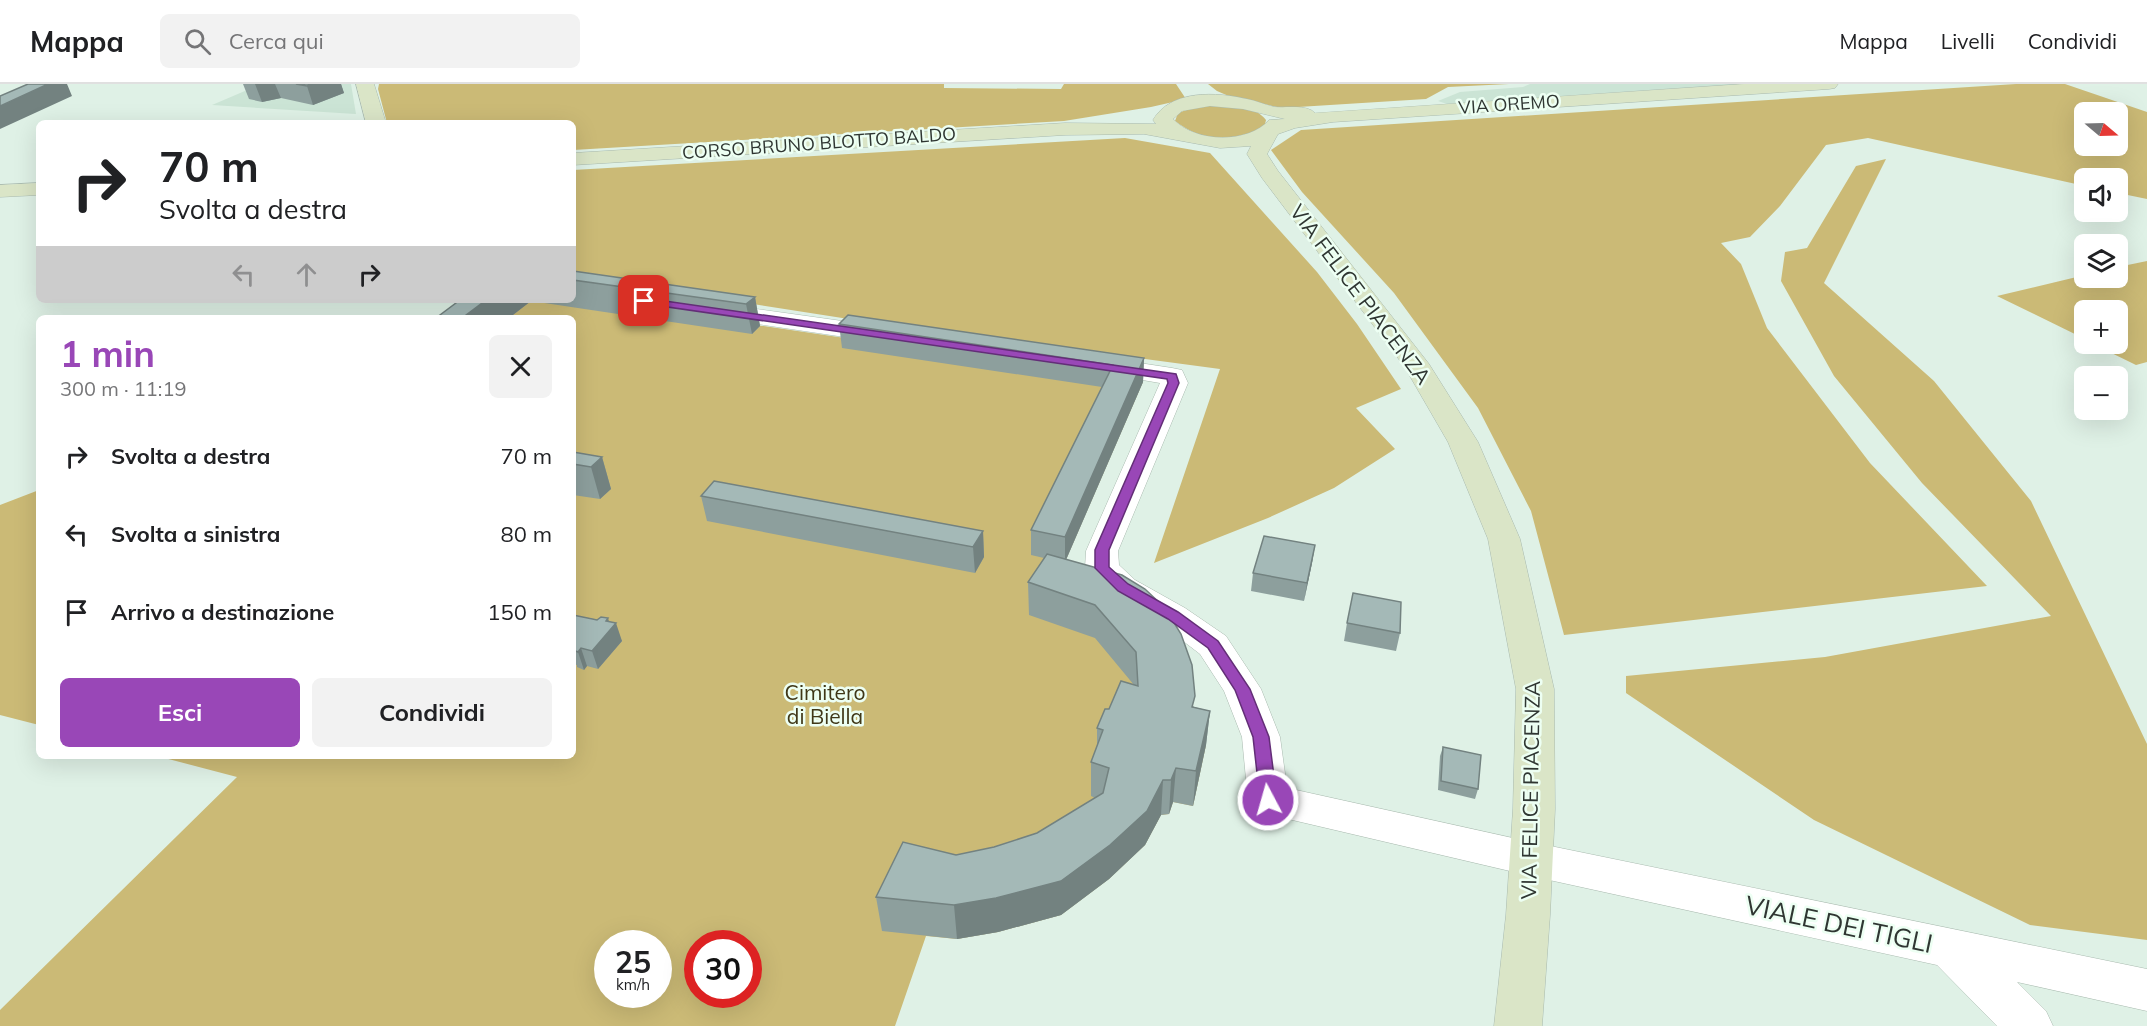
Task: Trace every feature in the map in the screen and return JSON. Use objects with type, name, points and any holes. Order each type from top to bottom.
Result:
[{"type":"main road","points":[[365,84],[375,120]]},
{"type":"main road","name":"VIA OREMO","points":[[1212,141],[1242,141],[1269,125],[1333,116],[1829,84]]},
{"type":"main road","points":[[1169,123],[1181,105],[1211,100],[1243,103],[1269,125]]},
{"type":"main road","name":"CORSO BRUNO BLOTTO BALDO","points":[[576,159],[1065,129],[1144,128],[1169,123],[1212,141]]},
{"type":"main road","name":"VIA FELICE PIACENZA","points":[[1269,125],[1257,154],[1416,363],[1463,442],[1504,539],[1535,689],[1531,859],[1518,1026]]},
{"type":"main road","name":"VIA FELICE PIACENZA","points":[[1212,141],[1284,192]]},
{"type":"main road","points":[[0,191],[36,189]]},
{"type":"street","points":[[691,308],[915,339]]},
{"type":"street","name":"VIALE DEI TIGLI","points":[[1069,360],[1172,376],[1173,383],[1102,550],[1102,568],[1123,588],[1173,616],[1213,645],[1242,689],[1261,737],[1268,800],[1531,859],[1949,946],[2147,990]]},
{"type":"street","points":[[1949,946],[2028,1026]]},
{"type":"shaded area","points":[[261,84],[351,84],[356,114],[212,105]]},
{"type":"shaded area","points":[[1530,84],[1748,84],[1447,104],[1438,101],[1460,92],[1523,87]]},
{"type":"green space","points":[[379,84],[944,84],[944,88],[1061,89],[1064,84],[1176,84],[1186,99],[1064,121],[576,150],[576,120],[386,120],[378,89]]},
{"type":"green space","points":[[1208,84],[1509,84],[1448,87],[1426,99],[1282,108],[1231,97]]},
{"type":"green space","points":[[2016,84],[2065,84],[2118,102],[2074,102],[2074,156],[2128,156],[2128,106],[2147,112],[2147,199],[2128,195],[2128,168],[2074,168],[2074,184],[1868,138],[1826,145],[1780,206],[1750,237],[1721,243],[1741,264],[1767,328],[1870,463],[1987,586],[1564,635],[1531,511],[1478,408],[1394,293],[1302,192],[1271,150],[1301,130]]},
{"type":"green space","points":[[1200,105],[1226,105],[1253,110],[1266,120],[1264,128],[1241,135],[1218,138],[1196,133],[1175,121],[1178,113]]},
{"type":"green space","points":[[1125,138],[1210,153],[1317,272],[1357,324],[1401,389],[1356,408],[1395,449],[1334,488],[1268,518],[1154,563],[1220,369],[868,322],[576,276],[576,170]]},
{"type":"green space","points":[[1886,159],[1824,283],[1934,381],[2031,501],[2147,744],[2147,940],[2030,925],[1814,820],[1626,693],[1626,676],[1825,657],[2051,616],[1922,483],[1834,376],[1781,281],[1785,252],[1807,248],[1856,166]]},
{"type":"green space","points":[[2147,261],[2147,362],[2136,365],[2113,354],[2128,354],[2128,300],[2074,300],[2074,334],[1997,296],[2074,278],[2074,288],[2128,288],[2128,265]]},
{"type":"green space","name":"Cimitero di Biella","points":[[576,298],[1143,382],[1065,562],[1190,741],[1206,745],[1193,806],[1173,802],[1169,814],[1161,815],[1145,845],[1109,879],[1061,915],[998,932],[957,939],[926,936],[895,1026],[0,1026],[0,1010],[237,777],[168,759],[576,759],[576,315],[487,315],[502,303],[576,303]]},
{"type":"green space","points":[[36,491],[36,724],[0,715],[0,505]]},
{"type":"building","points":[[28,84],[48,84],[0,106],[0,96]]},
{"type":"building","points":[[576,271],[755,297],[746,304],[576,280]]},
{"type":"building","points":[[456,303],[482,303],[466,315],[440,315]]},
{"type":"building","points":[[848,315],[1144,358],[1065,537],[1031,530],[1113,365],[839,324]]},
{"type":"building","points":[[576,453],[602,457],[591,467],[576,464]]},
{"type":"building","points":[[714,481],[983,531],[973,547],[701,496]]},
{"type":"building","points":[[1264,536],[1315,545],[1307,583],[1253,573]]},
{"type":"building","points":[[1047,554],[1122,575],[1145,589],[1165,608],[1181,634],[1192,665],[1195,696],[1192,707],[1210,711],[1196,771],[1176,768],[1171,780],[1163,780],[1147,811],[1110,845],[1061,881],[996,898],[954,905],[876,897],[903,842],[956,855],[994,847],[1037,833],[1103,793],[1109,768],[1091,762],[1103,730],[1097,728],[1105,709],[1109,709],[1121,681],[1138,686],[1136,652],[1095,605],[1028,582]]},
{"type":"building","points":[[1353,593],[1401,602],[1400,633],[1347,623]]},
{"type":"building","points":[[576,616],[597,620],[601,617],[608,618],[606,621],[616,623],[592,651],[581,648],[576,651]]},
{"type":"building","points":[[1443,747],[1481,755],[1478,789],[1441,781]]},
{"type":"route","points":[[644,301],[1172,376],[1173,383],[1102,550],[1102,568],[1123,588],[1173,616],[1213,645],[1242,689],[1261,737],[1268,800]]}]
